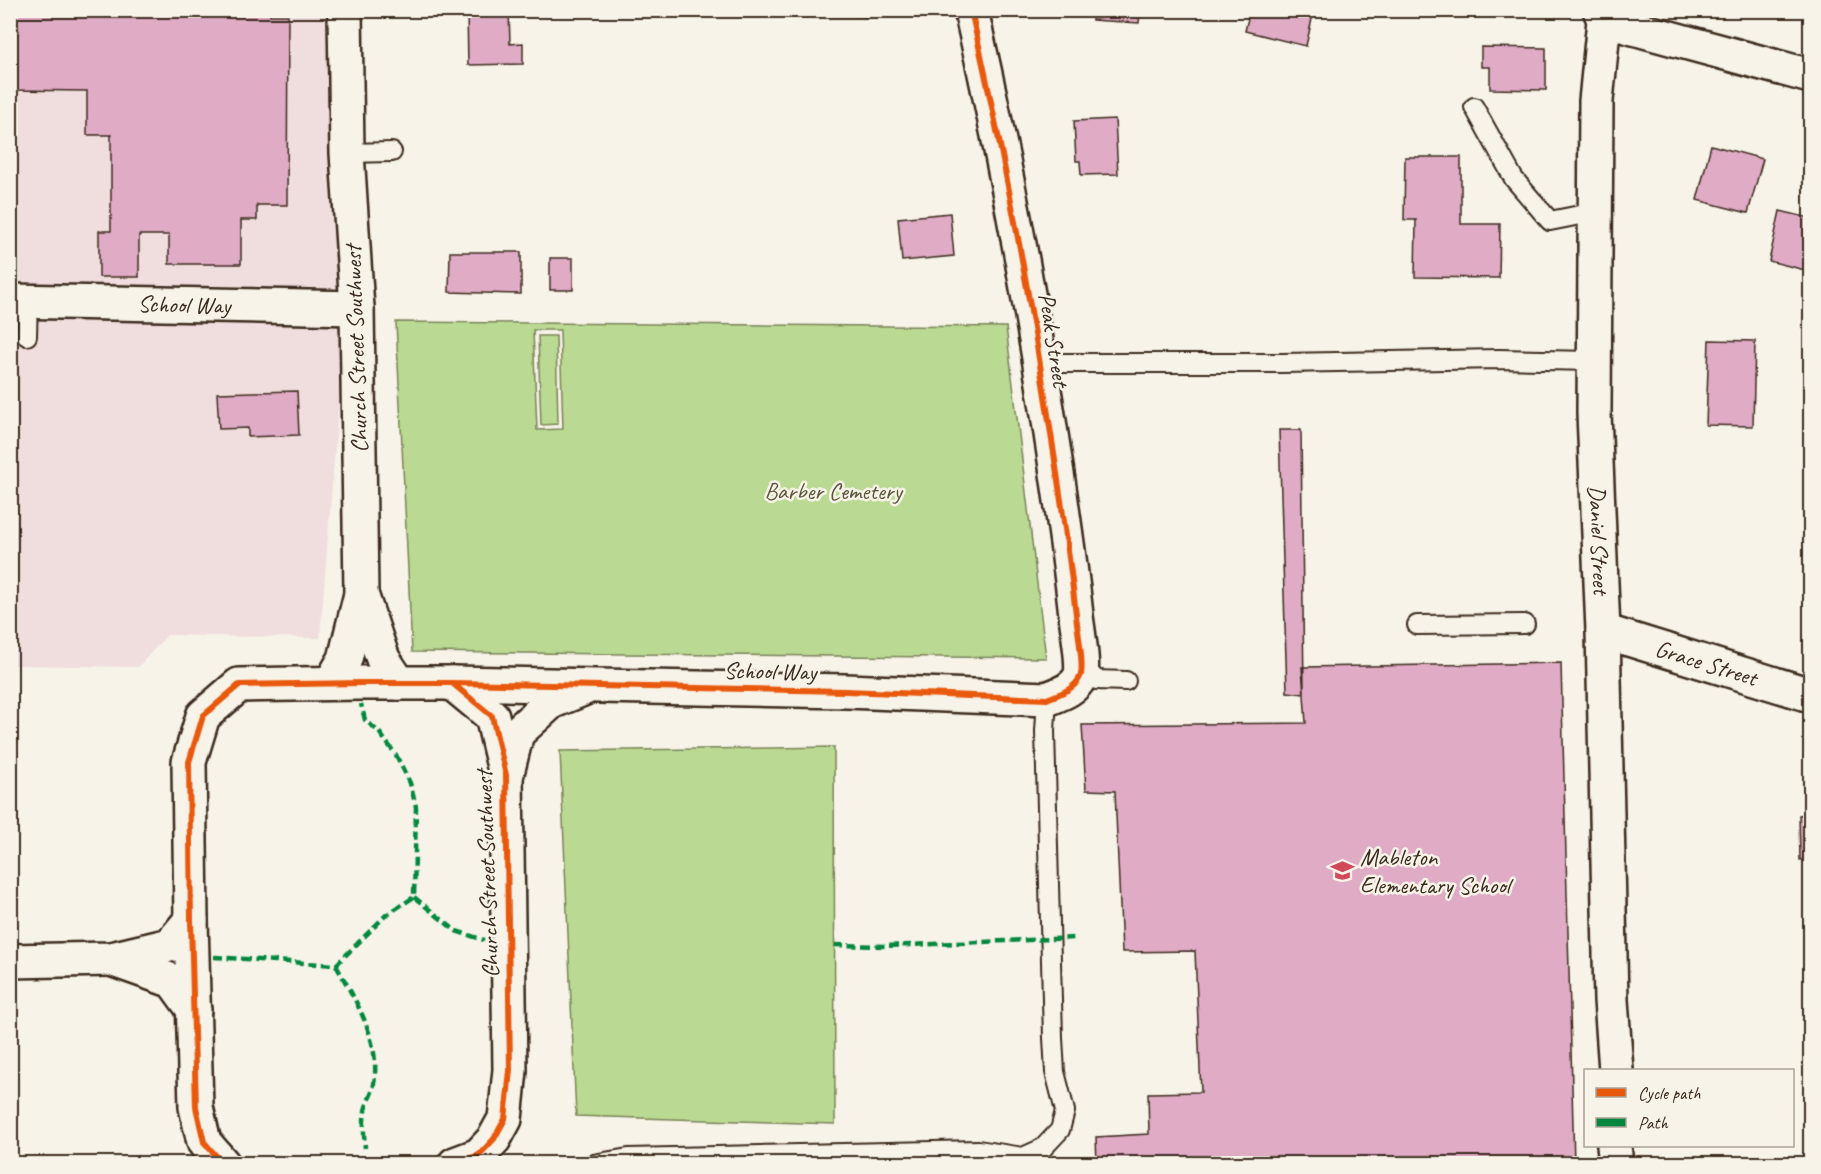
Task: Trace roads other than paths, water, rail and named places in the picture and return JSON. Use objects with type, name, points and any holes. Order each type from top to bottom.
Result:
[{"type":"street","name":"Church Street Southwest","points":[[331,683],[345,659],[361,594],[357,308],[346,153],[345,10]]},
{"type":"street","name":"Peak Street","points":[[971,10],[996,119],[1032,309],[1071,570],[1082,671]]},
{"type":"street","points":[[1602,15],[1810,76]]},
{"type":"street","name":"Daniel Street","points":[[1602,15],[1596,101],[1594,414],[1603,631],[1611,1000],[1616,1069]]},
{"type":"street","name":"School Way","points":[[19,301],[357,308]]},
{"type":"street","points":[[361,594],[383,660],[399,683]]},
{"type":"street","name":"Grace Street","points":[[1603,631],[1810,695]]},
{"type":"street","name":"School Way","points":[[452,683],[846,691],[1047,699],[1069,690],[1082,671]]},
{"type":"street","name":"Church Street Southwest","points":[[452,683],[492,716],[506,775],[510,1070],[505,1119],[494,1138],[479,1155],[455,1164]]},
{"type":"street","points":[[223,1164],[204,1142],[196,1107],[189,762],[203,716],[239,685],[452,683]]},
{"type":"street","points":[[506,775],[517,734],[551,702],[591,686]]},
{"type":"street","points":[[10,961],[111,959],[170,945],[191,920]]},
{"type":"street","points":[[111,959],[173,981],[194,1010]]},
{"type":"street","points":[[1614,1147],[1616,1164]]},
{"type":"lane","points":[[1474,107],[1514,179],[1550,220],[1595,212]]},
{"type":"lane","points":[[346,153],[392,152]]},
{"type":"lane","points":[[19,301],[27,336]]},
{"type":"lane","points":[[1040,363],[1283,363],[1499,359],[1594,361]]},
{"type":"lane","points":[[1417,625],[1525,624]]},
{"type":"lane","points":[[1082,671],[1096,680],[1126,681]]},
{"type":"lane","points":[[593,1164],[628,1158],[978,1150],[1023,1156],[1043,1148],[1060,1130],[1065,1111],[1055,1072],[1053,1038],[1045,731],[1047,699]]},
{"type":"place","name":"Mableton Elementary School","points":[[1342,871]]},
{"type":"park label","name":"Barber Cemetery","points":[[833,491]]}]
